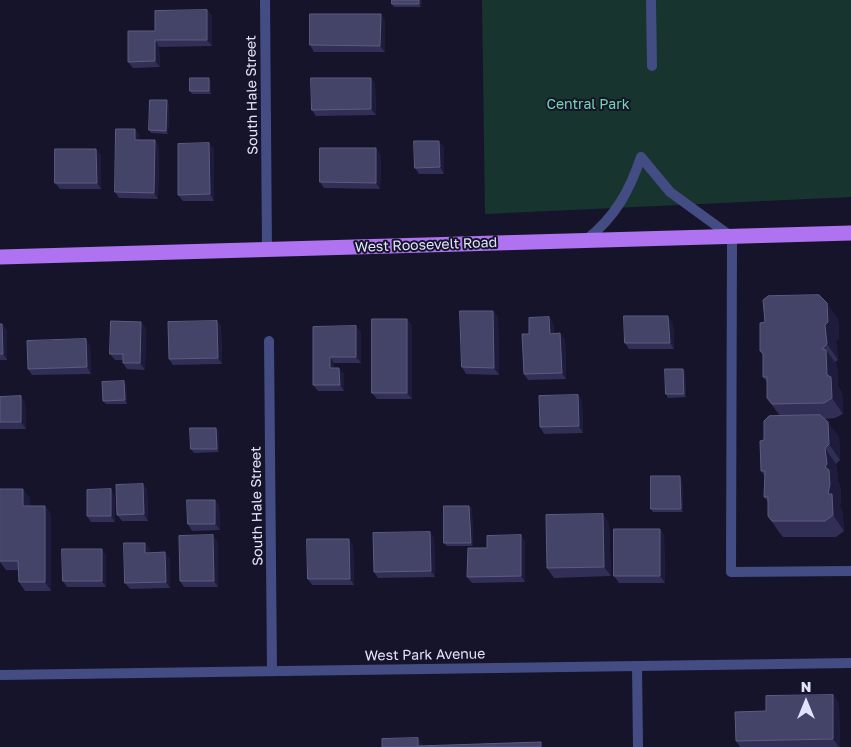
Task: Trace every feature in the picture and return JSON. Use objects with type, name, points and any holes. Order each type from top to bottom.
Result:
[{"type":"main road","name":"West Roosevelt Road","points":[[0,257],[851,234]]},
{"type":"street","name":"South Hale Street","points":[[265,0],[267,250]]},
{"type":"street","points":[[651,0],[652,66]]},
{"type":"street","points":[[585,241],[601,228],[623,201],[642,157],[670,192],[732,237],[731,572],[851,571]]},
{"type":"street","name":"South Hale Street","points":[[269,341],[272,671]]},
{"type":"street","name":"West Park Avenue","points":[[0,675],[851,663]]},
{"type":"street","points":[[637,666],[638,747]]},
{"type":"green space","name":"Central Park","points":[[482,0],[851,0],[851,197],[485,214]]},
{"type":"building","points":[[392,0],[419,0],[419,4],[392,4]]},
{"type":"building","points":[[207,10],[207,40],[155,40],[155,61],[128,62],[128,31],[155,31],[155,11]]},
{"type":"building","points":[[310,14],[381,14],[380,46],[310,45]]},
{"type":"building","points":[[190,78],[209,78],[209,91],[190,91]]},
{"type":"building","points":[[311,78],[371,78],[371,109],[312,110]]},
{"type":"building","points":[[150,100],[167,100],[166,131],[149,130]]},
{"type":"building","points":[[116,129],[135,129],[135,140],[155,140],[154,193],[115,192]]},
{"type":"building","points":[[414,141],[439,141],[440,167],[415,168]]},
{"type":"building","points":[[209,143],[210,194],[178,195],[178,144]]},
{"type":"building","points":[[320,148],[376,148],[376,183],[320,182]]},
{"type":"building","points":[[55,149],[96,149],[97,183],[55,183]]},
{"type":"building","points":[[819,295],[827,303],[828,322],[825,325],[827,344],[822,349],[826,350],[827,375],[831,377],[832,398],[824,403],[772,404],[767,398],[767,377],[763,377],[763,353],[760,351],[760,323],[765,322],[763,300],[768,296]]},
{"type":"building","points":[[460,311],[493,311],[494,368],[462,367]]},
{"type":"building","points":[[624,316],[668,316],[670,343],[625,343]]},
{"type":"building","points":[[549,317],[550,334],[560,333],[562,373],[524,374],[522,334],[529,334],[529,318]]},
{"type":"building","points":[[372,319],[407,319],[407,393],[372,393]]},
{"type":"building","points":[[111,321],[141,322],[140,363],[123,363],[123,354],[110,354]]},
{"type":"building","points":[[217,321],[218,358],[169,359],[168,322]]},
{"type":"building","points":[[0,324],[2,324],[3,354],[0,354]]},
{"type":"building","points":[[356,326],[356,357],[330,357],[330,368],[339,368],[340,385],[313,385],[313,327]]},
{"type":"building","points":[[86,339],[87,367],[28,369],[27,341]]},
{"type":"building","points":[[665,369],[683,369],[684,394],[666,394]]},
{"type":"building","points":[[124,381],[125,400],[103,401],[102,382]]},
{"type":"building","points":[[578,395],[579,426],[540,427],[539,396]]},
{"type":"building","points":[[21,396],[21,422],[0,422],[0,397]]},
{"type":"building","points":[[820,415],[828,422],[829,444],[825,448],[827,464],[825,467],[829,470],[830,484],[828,494],[832,494],[833,515],[825,521],[772,521],[768,516],[768,497],[764,497],[765,471],[761,471],[760,441],[764,440],[764,421],[769,416]]},
{"type":"building","points":[[190,428],[216,428],[217,449],[191,449]]},
{"type":"building","points":[[651,476],[680,476],[681,509],[651,509]]},
{"type":"building","points":[[143,484],[144,514],[117,515],[116,485]]},
{"type":"building","points":[[0,489],[23,489],[23,506],[45,506],[45,582],[19,582],[18,561],[0,561]]},
{"type":"building","points":[[111,489],[111,516],[87,516],[87,490]]},
{"type":"building","points":[[187,500],[215,500],[215,524],[188,524]]},
{"type":"building","points":[[444,506],[469,506],[471,543],[444,543]]},
{"type":"building","points":[[603,514],[604,567],[547,568],[546,515]]},
{"type":"building","points":[[614,529],[660,529],[660,576],[614,576]]},
{"type":"building","points":[[430,532],[431,571],[374,572],[373,533]]},
{"type":"building","points":[[213,535],[214,581],[180,581],[179,536]]},
{"type":"building","points":[[521,535],[521,576],[467,577],[468,548],[487,548],[487,536]]},
{"type":"building","points":[[307,539],[349,539],[350,579],[308,579]]},
{"type":"building","points":[[124,543],[145,543],[145,553],[165,552],[166,582],[125,583]]},
{"type":"building","points":[[62,549],[102,549],[102,581],[63,581]]},
{"type":"building","points":[[833,695],[833,739],[736,741],[735,712],[766,711],[766,696]]},
{"type":"building","points":[[418,738],[418,746],[541,742],[541,747],[382,747],[382,739]]}]
